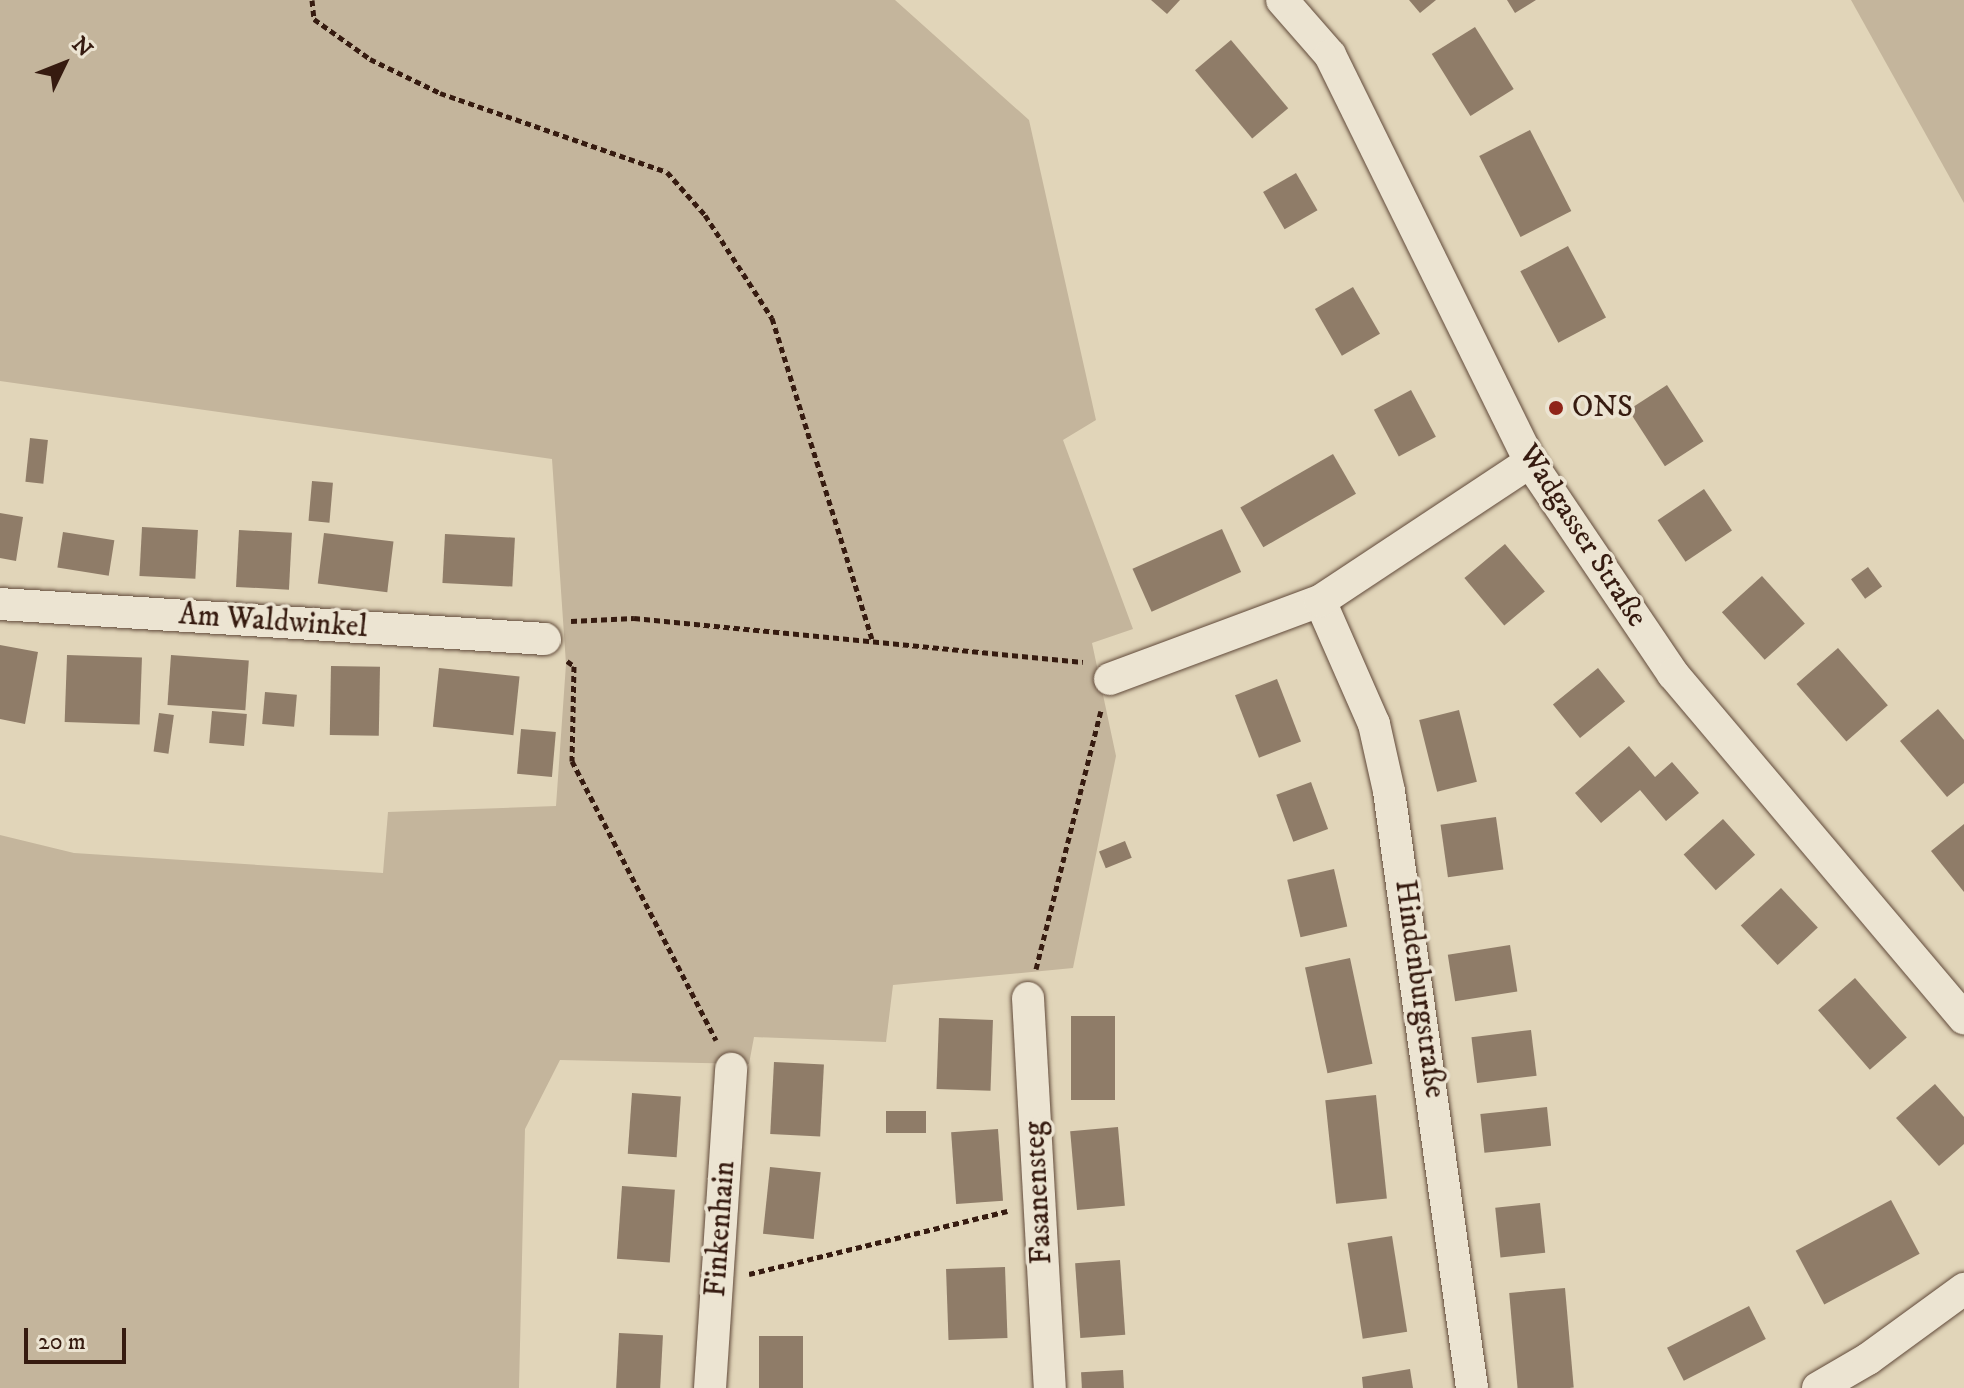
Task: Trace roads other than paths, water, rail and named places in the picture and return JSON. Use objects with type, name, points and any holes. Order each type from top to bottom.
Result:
[{"type":"street","name":"Wadgasser Straße","points":[[1282,0],[1330,55],[1530,462],[1673,674],[1964,1018]]},
{"type":"street","points":[[1110,679],[1320,601],[1530,462]]},
{"type":"street","name":"Hindenburgstraße","points":[[1320,601],[1374,724],[1389,791],[1472,1388]]},
{"type":"street","name":"Am Waldwinkel","points":[[0,604],[545,639]]},
{"type":"street","name":"Fasanensteg","points":[[1028,998],[1050,1388]]},
{"type":"street","name":"Finkenhain","points":[[710,1388],[731,1069]]},
{"type":"street","points":[[1818,1388],[1868,1359],[1964,1289]]},
{"type":"place","name":"ONS","points":[[1556,408]]}]
